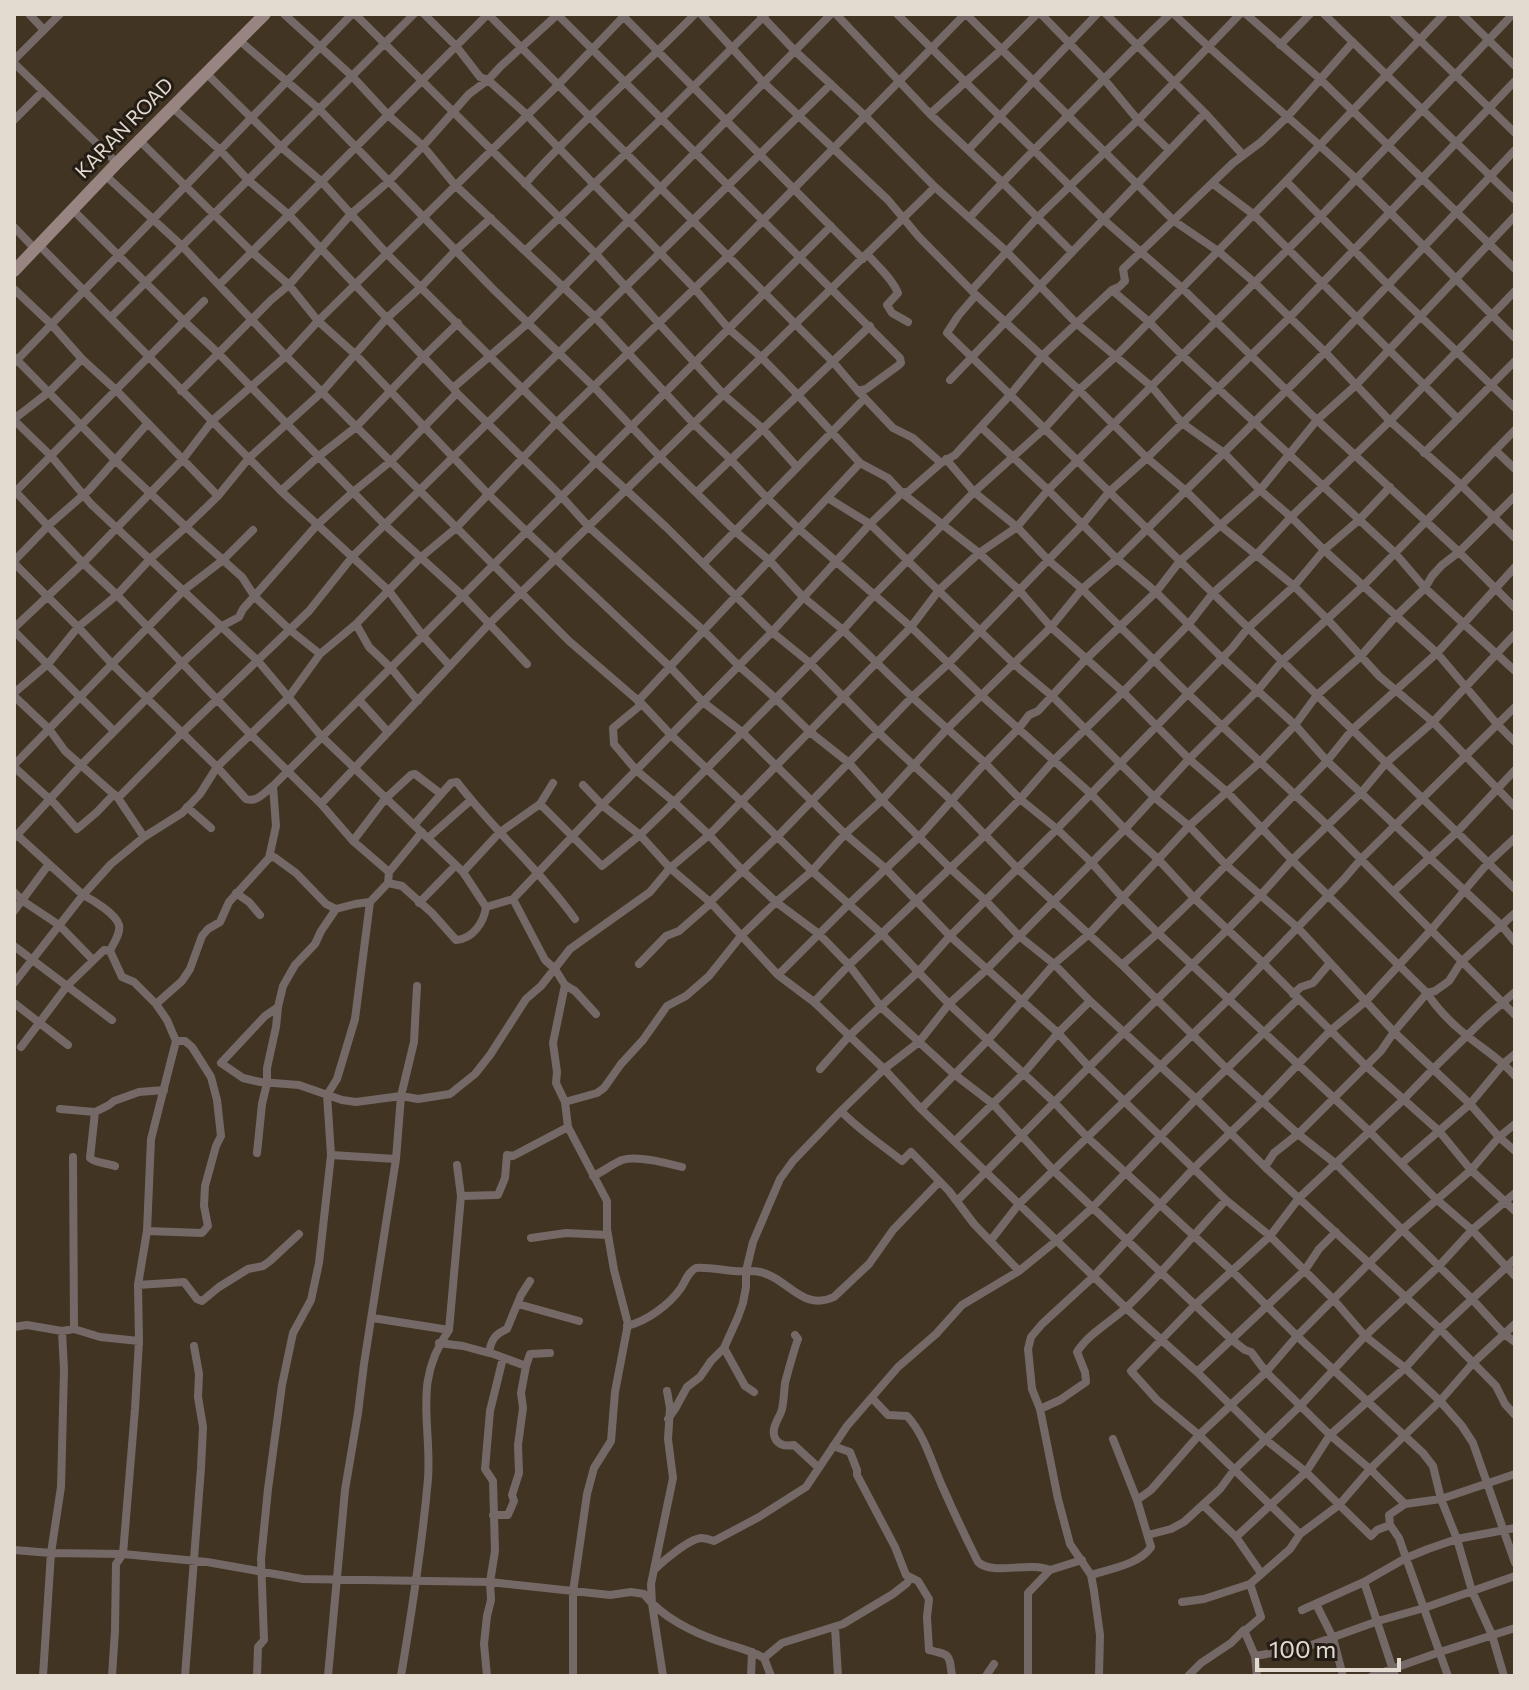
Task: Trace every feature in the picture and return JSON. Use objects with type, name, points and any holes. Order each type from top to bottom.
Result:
[{"type":"street","points":[[29,14],[44,30]]},
{"type":"street","points":[[60,14],[14,61],[117,163]]},
{"type":"street","name":"KARAN ROAD","points":[[14,271],[265,14]]},
{"type":"street","points":[[284,14],[423,146],[455,185],[595,317],[767,498],[1090,793],[1365,1065],[1439,1131],[1471,1170],[1515,1211]]},
{"type":"street","points":[[320,654],[255,597],[242,577],[115,460],[15,360],[353,14],[595,253],[724,395],[762,428],[797,467]]},
{"type":"street","points":[[111,317],[414,14]]},
{"type":"street","points":[[424,14],[456,46],[480,77],[488,80],[526,114],[860,463],[888,478],[1019,590],[1051,627],[1227,792],[1427,993],[1441,1012],[1467,1037],[1504,1063],[1515,1076]]},
{"type":"street","points":[[219,285],[488,14],[796,324],[893,428],[913,438],[943,461],[974,492],[1017,527],[1328,826],[1515,1015]]},
{"type":"street","points":[[181,391],[289,285],[351,214],[388,182],[469,94],[558,14],[900,358],[901,363],[866,389],[832,432],[704,563]]},
{"type":"street","points":[[525,184],[695,14]]},
{"type":"street","points":[[701,14],[763,82],[888,200],[974,293],[1221,526],[1294,586],[1360,657],[1433,722],[1515,807]]},
{"type":"street","points":[[112,1676],[116,1564],[123,1554],[135,1409],[138,1285],[147,1231],[151,1139],[176,1041],[156,1004],[134,982],[122,977],[110,951],[119,926],[96,902],[83,895],[15,835],[182,663],[222,626],[239,617],[317,525],[391,461],[489,355],[528,323],[626,220],[833,14],[930,114],[1072,252]]},
{"type":"street","points":[[897,14],[1104,220],[1217,321],[1515,608]]},
{"type":"street","points":[[14,983],[111,864],[144,837],[182,813],[200,794],[217,767],[288,698],[320,654],[356,624],[420,558],[456,528],[557,422],[659,325],[966,14],[1174,221],[1218,251],[1255,283],[1390,421],[1515,538]]},
{"type":"street","points":[[930,114],[1039,14],[1169,150]]},
{"type":"street","points":[[968,150],[1097,14]]},
{"type":"street","points":[[1106,14],[1243,155]]},
{"type":"street","points":[[970,217],[1136,44],[1172,14],[1356,180],[1515,338]]},
{"type":"street","points":[[1515,269],[1320,79],[1243,14],[1006,251],[947,333],[1515,889]]},
{"type":"street","points":[[1280,45],[1310,14]]},
{"type":"street","points":[[1324,14],[1515,200]]},
{"type":"street","points":[[1393,14],[1515,133]]},
{"type":"street","points":[[540,804],[602,866],[640,835],[843,630],[942,524],[1044,429],[1079,390],[1116,356],[1444,14]]},
{"type":"street","points":[[1462,14],[1515,66]]},
{"type":"street","points":[[278,1007],[265,1016],[221,1063],[243,1078],[299,1085],[356,1102],[401,1096],[418,1099],[450,1094],[460,1087],[475,1074],[526,999],[541,986],[570,949],[650,892],[670,868],[709,835],[911,627],[939,590],[979,553],[1017,527],[1048,490],[1321,216],[1513,14]]},
{"type":"street","points":[[114,731],[14,630],[183,459],[213,420],[286,356],[558,85],[624,15],[831,226],[894,284],[898,293],[887,305],[892,313],[908,322]]},
{"type":"street","points":[[526,250],[763,15],[795,51],[1006,251],[1076,323],[1152,387],[1182,423],[1224,453],[1395,617],[1437,653],[1515,742]]},
{"type":"street","points":[[239,40],[319,109],[660,457],[770,561],[803,597],[843,630],[1020,799],[1057,829],[1158,933],[1369,1131],[1515,1276]]},
{"type":"street","points":[[486,907],[513,899],[772,632],[870,524],[902,493],[909,491],[943,461],[955,455],[1042,356],[1112,290],[1123,284],[1123,269],[1212,183],[1288,116],[1353,42]]},
{"type":"street","points":[[206,73],[281,147],[322,182],[387,254],[596,462],[772,632],[810,663],[1018,869],[1122,965],[1227,1069],[1336,1164],[1515,1342]]},
{"type":"street","points":[[639,964],[666,936],[679,931],[710,903],[778,836],[1082,525],[1109,492],[1290,317],[1515,81]]},
{"type":"street","points":[[253,530],[223,560],[184,590],[14,766],[77,829],[116,796],[290,630],[353,556],[831,84]]},
{"type":"street","points":[[14,120],[43,91]]},
{"type":"street","points":[[172,107],[289,215],[422,358],[589,527],[810,732],[849,763],[1019,936],[1054,964],[1265,1167],[1440,1329],[1496,1386],[1515,1415]]},
{"type":"street","points":[[950,380],[1205,113]]},
{"type":"street","points":[[139,140],[289,285],[318,321],[392,391],[527,532],[703,702],[742,732],[845,834],[885,868],[986,970],[1058,1033],[1226,1200],[1270,1236],[1365,1336],[1440,1401],[1473,1443],[1515,1563]]},
{"type":"street","points":[[565,1102],[604,1088],[667,1006],[699,986],[741,936],[812,871],[845,834],[882,800],[947,729],[1051,627],[1082,589],[1117,559],[1325,352],[1515,150]]},
{"type":"street","points":[[105,175],[182,246],[286,356],[569,641],[640,702],[812,871],[882,934],[949,1004],[1088,1138],[1404,1434],[1433,1466],[1472,1591],[1492,1635],[1504,1676]]},
{"type":"street","points":[[1286,181],[1515,408]]},
{"type":"street","points":[[1212,183],[1253,214],[1458,419]]},
{"type":"street","points":[[321,804],[489,624],[935,187]]},
{"type":"street","points":[[72,209],[385,525],[463,596],[527,664]]},
{"type":"street","points":[[778,975],[920,836],[1029,715],[1038,711],[1085,660],[1156,592],[1180,561],[1260,490],[1317,420],[1355,386],[1515,216]]},
{"type":"street","points":[[144,837],[116,796],[65,751],[49,729],[14,694],[48,664],[78,627],[117,595],[150,559],[218,496],[249,458],[322,392],[386,319],[491,218]]},
{"type":"street","points":[[148,423],[89,490],[49,525],[14,562],[251,801],[273,786],[831,226]]},
{"type":"street","points":[[14,227],[111,317],[281,491],[389,591],[450,666]]},
{"type":"street","points":[[14,289],[218,496]]},
{"type":"street","points":[[1112,290],[1395,553],[1425,588],[1515,671]]},
{"type":"street","points":[[814,1002],[985,835],[1054,760],[1188,625],[1213,593],[1257,554],[1390,421],[1515,291]]},
{"type":"street","points":[[204,301],[15,492],[321,804],[353,841],[389,872]]},
{"type":"street","points":[[281,491],[356,427],[458,323]]},
{"type":"street","points":[[697,492],[870,326]]},
{"type":"street","points":[[82,359],[49,392],[14,420],[51,456],[91,504],[258,661],[322,737],[459,868],[486,907],[484,919],[462,940],[456,940],[402,886],[388,883]]},
{"type":"street","points":[[1424,453],[1515,361]]},
{"type":"street","points":[[981,427],[1295,725],[1327,761],[1502,926],[1515,942]]},
{"type":"street","points":[[668,1419],[687,1387],[700,1377],[724,1348],[743,1303],[753,1242],[780,1179],[793,1161],[884,1069],[919,1042],[949,1004],[1125,829],[1282,661],[1363,586],[1515,430]]},
{"type":"street","points":[[1495,450],[1515,469]]},
{"type":"street","points":[[860,463],[613,728],[614,744],[636,770],[674,802],[776,902],[819,934],[849,965],[881,1007],[954,1074],[993,1104],[1053,1170],[1126,1242],[1232,1340],[1251,1352],[1266,1372],[1405,1504]]},
{"type":"street","points":[[820,1069],[849,1036],[919,971],[1057,829],[1248,628],[1294,586],[1324,550],[1359,520],[1390,487]]},
{"type":"street","points":[[921,1109],[988,1040],[1054,964],[1089,934],[1189,826],[1260,762],[1295,725],[1317,695],[1360,657],[1425,588],[1442,565],[1515,496]]},
{"type":"street","points":[[828,498],[870,524],[1014,664],[1052,696],[1119,764],[1298,928],[1394,1032],[1515,1151]]},
{"type":"street","points":[[1122,965],[1194,898],[1327,761],[1352,730],[1437,653],[1515,567]]},
{"type":"street","points":[[356,624],[369,647],[418,701]]},
{"type":"street","points":[[957,1201],[1158,1001],[1292,860],[1361,793],[1386,763],[1433,722],[1515,634]]},
{"type":"street","points":[[359,700],[388,732]]},
{"type":"street","points":[[991,1240],[1019,1204],[1228,1000],[1361,859],[1515,707]]},
{"type":"street","points":[[1394,891],[1457,832],[1515,770]]},
{"type":"street","points":[[353,841],[385,799],[411,775],[415,774],[441,794]]},
{"type":"street","points":[[414,825],[451,783],[457,782],[499,833],[558,894],[575,919]]},
{"type":"street","points":[[419,903],[499,833],[540,804],[553,783]]},
{"type":"street","points":[[583,785],[602,805],[640,835],[778,975],[814,1002],[1093,1277],[1266,1440],[1306,1472],[1371,1536],[1390,1525]]},
{"type":"street","points":[[156,1004],[182,981],[190,969],[202,936],[220,922],[223,911],[236,893],[269,858],[276,826],[273,786]]},
{"type":"street","points":[[257,1676],[258,1647],[264,1640],[261,1559],[282,1385],[293,1333],[311,1300],[319,1263],[331,1155],[327,1095],[337,1079],[355,1019],[370,902],[388,883],[389,872],[425,835],[471,800]]},
{"type":"street","points":[[187,807],[211,828]]},
{"type":"street","points":[[1099,1676],[1100,1635],[1091,1575],[1070,1544],[1040,1409],[1032,1389],[1028,1349],[1031,1337],[1093,1277],[1194,1168],[1330,1031],[1366,1001],[1463,890],[1515,838]]},
{"type":"street","points":[[269,858],[274,857],[296,873],[326,904],[336,909]]},
{"type":"street","points":[[14,911],[49,864]]},
{"type":"street","points":[[14,892],[59,925],[93,960]]},
{"type":"street","points":[[236,893],[260,915]]},
{"type":"street","points":[[513,899],[545,960],[565,985],[575,991],[596,1014]]},
{"type":"street","points":[[257,1153],[267,1068],[283,986],[295,965],[315,944],[336,909],[370,902]]},
{"type":"street","points":[[1265,1167],[1274,1153],[1298,1134],[1381,1051],[1427,993],[1449,981],[1461,962],[1515,913]]},
{"type":"street","points":[[14,946],[112,1020]]},
{"type":"street","points":[[21,1047],[67,986],[104,950],[110,951]]},
{"type":"street","points":[[654,1570],[695,1539],[703,1537],[714,1541],[806,1487],[847,1426],[898,1367],[936,1334],[962,1305],[1019,1271],[1092,1208],[1264,1033],[1301,987],[1313,983],[1330,963]]},
{"type":"street","points":[[565,985],[553,1043],[556,1083],[565,1102],[568,1127],[607,1201],[608,1235],[627,1326],[615,1392],[611,1441],[589,1482],[573,1592],[573,1676]]},
{"type":"street","points":[[328,1676],[345,1490],[396,1159],[401,1096],[414,1042],[417,986]]},
{"type":"street","points":[[1300,1534],[1199,1435],[1157,1400],[1131,1371],[1196,1304],[1270,1236],[1299,1198],[1515,992]]},
{"type":"street","points":[[955,1141],[1024,1073],[1090,1001]]},
{"type":"street","points":[[14,1003],[68,1045]]},
{"type":"street","points":[[147,1231],[202,1233],[208,1226],[204,1206],[205,1186],[221,1136],[217,1100],[211,1077],[192,1047],[185,1041],[176,1041]]},
{"type":"street","points":[[1402,1163],[1470,1104],[1515,1054]]},
{"type":"street","points":[[60,1109],[95,1112],[139,1092],[164,1090]]},
{"type":"street","points":[[841,1111],[902,1161],[911,1152],[1019,1271]]},
{"type":"street","points":[[95,1112],[90,1158],[115,1166]]},
{"type":"street","points":[[1137,1500],[1151,1490],[1199,1435],[1266,1372],[1297,1336],[1402,1230],[1471,1170],[1499,1137],[1515,1124]]},
{"type":"street","points":[[461,1196],[498,1195],[505,1178],[507,1155],[513,1156],[568,1127]]},
{"type":"street","points":[[331,1155],[396,1159]]},
{"type":"street","points":[[73,1157],[74,1329]]},
{"type":"street","points":[[593,1176],[629,1158],[682,1167]]},
{"type":"street","points":[[401,1676],[417,1580],[428,1475],[425,1400],[429,1369],[439,1343],[449,1330],[461,1196],[457,1165]]},
{"type":"street","points":[[627,1326],[644,1320],[678,1292],[693,1268],[766,1274],[799,1295],[815,1301],[834,1297],[869,1264],[893,1230],[939,1182]]},
{"type":"street","points":[[1148,1535],[1184,1522],[1203,1505],[1365,1336],[1472,1230],[1515,1193]]},
{"type":"street","points":[[1040,1409],[1086,1382],[1077,1352],[1161,1273],[1226,1200]]},
{"type":"street","points":[[1197,1372],[1305,1270],[1319,1249],[1336,1232]]},
{"type":"street","points":[[531,1238],[566,1233],[608,1235]]},
{"type":"street","points":[[138,1285],[184,1282],[202,1301],[251,1267],[263,1266],[299,1234]]},
{"type":"street","points":[[1236,1537],[1306,1472],[1330,1435],[1405,1368],[1440,1329],[1515,1259]]},
{"type":"street","points":[[488,1352],[498,1333],[507,1329],[530,1281]]},
{"type":"street","points":[[518,1304],[579,1321]]},
{"type":"street","points":[[373,1318],[449,1330]]},
{"type":"street","points":[[1182,1602],[1204,1599],[1250,1584],[1290,1549],[1300,1534],[1339,1505],[1473,1363],[1515,1324]]},
{"type":"street","points":[[14,1327],[27,1325],[62,1331],[74,1329],[100,1337],[139,1341]]},
{"type":"street","points":[[43,1676],[51,1553],[61,1487],[62,1331]]},
{"type":"street","points":[[795,1335],[798,1339],[782,1410],[776,1419],[776,1440],[784,1445],[794,1445],[819,1468]]},
{"type":"street","points":[[439,1343],[488,1352],[526,1366]]},
{"type":"street","points":[[185,1676],[203,1427],[194,1346]]},
{"type":"street","points":[[724,1348],[745,1386],[754,1392]]},
{"type":"street","points":[[493,1515],[508,1515],[514,1501],[512,1495],[519,1473],[521,1393],[530,1354],[550,1353]]},
{"type":"street","points":[[487,1676],[484,1644],[495,1551],[495,1499],[493,1481],[485,1469],[490,1411],[503,1358]]},
{"type":"street","points":[[663,1676],[651,1584],[673,1478],[667,1391]]},
{"type":"street","points":[[872,1398],[888,1415],[907,1416],[915,1425],[950,1505],[983,1567],[1036,1566],[1050,1570]]},
{"type":"street","points":[[1091,1575],[1137,1559],[1149,1552],[1151,1547],[1113,1439]]},
{"type":"street","points":[[833,1446],[850,1452],[857,1475],[895,1547],[906,1575],[918,1581],[929,1599],[929,1650],[948,1656],[952,1676]]},
{"type":"street","points":[[1448,1676],[1399,1538],[1390,1525],[1389,1515],[1405,1504],[1441,1499],[1515,1474]]},
{"type":"street","points":[[1203,1505],[1236,1537],[1261,1573]]},
{"type":"street","points":[[1302,1610],[1364,1582],[1406,1558],[1457,1539],[1515,1528]]},
{"type":"street","points":[[14,1550],[123,1554],[207,1562],[303,1579],[490,1582],[610,1595],[644,1594],[663,1614],[720,1642],[764,1658],[771,1676]]},
{"type":"street","points":[[1028,1676],[1028,1593],[1050,1570],[1082,1560]]},
{"type":"street","points":[[1255,1656],[1292,1650],[1333,1638],[1515,1576]]},
{"type":"street","points":[[764,1658],[782,1643],[843,1624],[893,1594],[910,1578]]},
{"type":"street","points":[[1364,1582],[1394,1672]]},
{"type":"street","points":[[1188,1676],[1261,1617],[1250,1584]]},
{"type":"street","points":[[1316,1604],[1333,1638],[1343,1676]]},
{"type":"street","points":[[835,1627],[838,1676]]},
{"type":"street","points":[[1372,1676],[1394,1672],[1440,1652],[1515,1628]]},
{"type":"street","points":[[1244,1630],[1255,1656],[1257,1676]]},
{"type":"street","points":[[751,1676],[752,1652]]},
{"type":"street","points":[[986,1676],[994,1664]]}]
